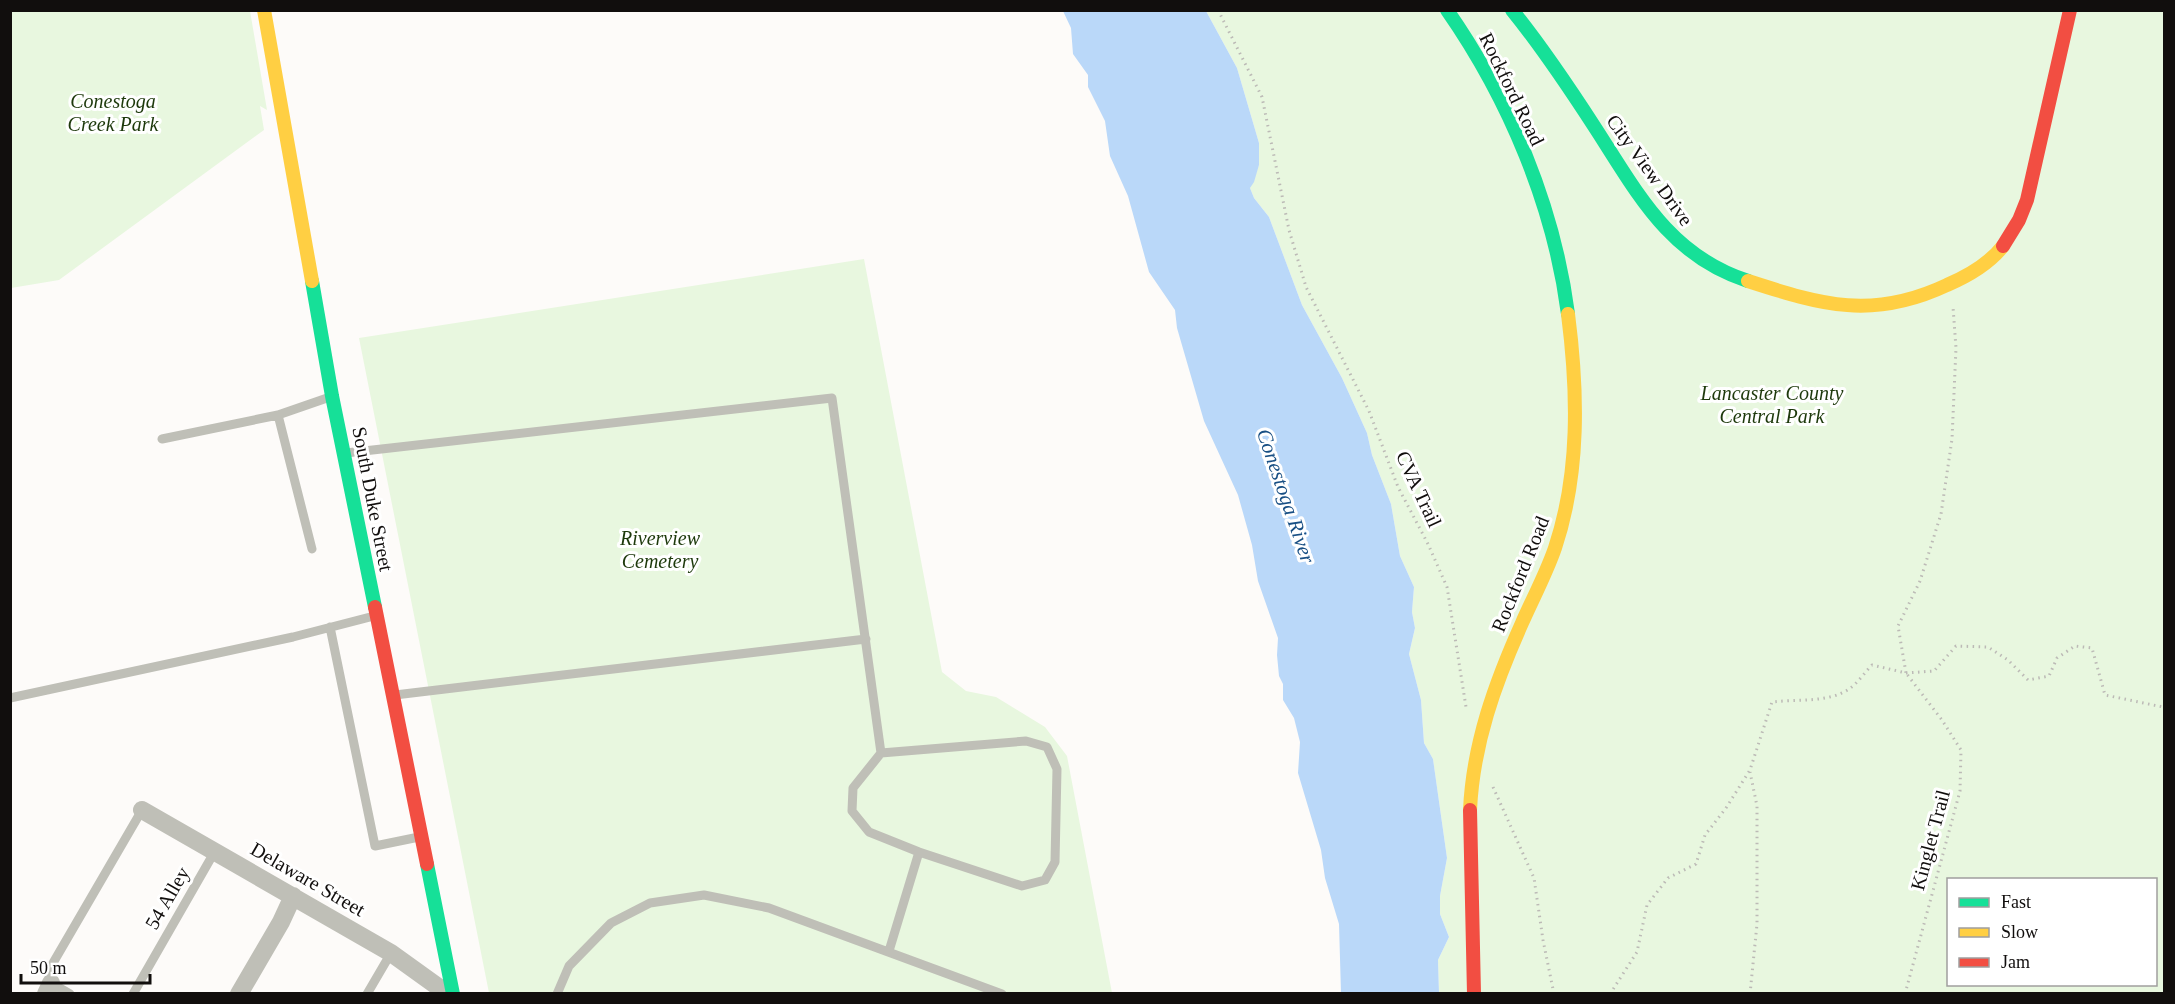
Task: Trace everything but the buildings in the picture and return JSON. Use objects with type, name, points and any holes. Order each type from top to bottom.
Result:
[{"type":"street","name":"South Duke Street","points":[[264,10],[332,396],[450,993]]},
{"type":"street","name":"Rockford Road","points":[[1447,10],[1491,81],[1532,174],[1546,216],[1558,265],[1572,338],[1576,377],[1574,459],[1570,490],[1559,537],[1493,692],[1477,754],[1470,803],[1474,993]]},
{"type":"street","name":"City View Drive","points":[[1512,10],[1546,53],[1662,226],[1679,243],[1710,266],[1741,279],[1820,303],[1854,308],[1875,307],[1914,299],[1951,284],[1997,255],[2008,243],[2019,223],[2027,200],[2070,10]]},
{"type":"street","name":"Delaware Street","points":[[142,810],[391,953],[450,993]]},
{"type":"street","points":[[239,993],[293,896]]},
{"type":"lane","points":[[162,439],[278,415],[332,396]]},
{"type":"lane","points":[[344,453],[832,398],[882,753]]},
{"type":"lane","points":[[278,415],[312,549]]},
{"type":"lane","points":[[10,698],[376,616]]},
{"type":"lane","points":[[330,627],[375,846],[421,837]]},
{"type":"lane","points":[[393,696],[866,639]]},
{"type":"lane","points":[[1026,741],[1047,747],[1057,770],[1055,862],[1045,880],[1022,886],[919,852],[868,832],[852,812],[853,788],[882,753],[1026,741]]},
{"type":"lane","points":[[70,993],[48,988],[53,963],[142,810]]},
{"type":"lane","name":"54 Alley","points":[[133,993],[215,851]]},
{"type":"lane","points":[[889,951],[919,852]]},
{"type":"lane","points":[[557,993],[569,966],[611,923],[650,903],[704,895],[769,908],[1002,993]]},
{"type":"lane","points":[[367,993],[391,953]]},
{"type":"path","name":"CVA Trail","points":[[1218,10],[1262,97],[1289,230],[1306,287],[1369,411],[1398,487],[1428,544],[1447,587],[1467,711]]},
{"type":"path","points":[[1906,673],[1898,626],[1920,581],[1941,514],[1952,439],[1956,348],[1951,284]]},
{"type":"path","points":[[1610,993],[1637,952],[1647,905],[1668,878],[1696,864],[1705,835],[1726,808],[1750,770],[1772,702],[1827,699],[1849,689],[1872,665],[1906,673],[1934,671],[1956,646],[1988,647],[2007,660],[2028,680],[2049,676],[2057,658],[2075,646],[2092,648],[2105,695],[2164,709]]},
{"type":"path","name":"Kinglet Trail","points":[[1905,993],[1960,791],[1961,750],[1942,720],[1906,673]]},
{"type":"path","points":[[1750,770],[1757,806],[1756,924],[1750,993]]},
{"type":"path","points":[[1491,783],[1534,878],[1554,993]]},
{"type":"green space","name":"Conestoga Creek Park","points":[[11,10],[250,11],[267,110],[260,106],[264,130],[59,280],[11,288]]},
{"type":"green space","name":"Lancaster County Central Park","points":[[1206,11],[2164,11],[2164,993],[1439,993],[1438,960],[1449,937],[1440,914],[1440,896],[1447,858],[1433,759],[1424,743],[1421,700],[1409,654],[1415,628],[1412,612],[1414,587],[1400,556],[1391,504],[1372,455],[1367,433],[1342,378],[1302,305],[1269,217],[1254,198],[1250,188],[1259,165],[1259,143],[1237,68]]},
{"type":"green space","name":"Riverview Cemetery","points":[[864,259],[942,672],[966,691],[996,697],[1045,727],[1067,756],[1112,993],[489,993],[359,338]]},
{"type":"water","name":"Conestoga River","points":[[1063,11],[1206,11],[1237,68],[1259,143],[1259,165],[1250,188],[1254,198],[1269,217],[1302,305],[1342,378],[1367,433],[1372,455],[1391,504],[1400,556],[1414,587],[1412,612],[1415,628],[1409,654],[1421,700],[1424,743],[1433,759],[1447,858],[1440,896],[1440,914],[1449,937],[1438,960],[1439,993],[1341,993],[1339,924],[1325,878],[1321,850],[1298,773],[1300,742],[1294,718],[1283,700],[1283,684],[1279,676],[1277,655],[1278,638],[1258,581],[1252,545],[1238,495],[1204,421],[1177,328],[1175,310],[1149,272],[1128,196],[1110,156],[1105,121],[1088,87],[1088,75],[1073,54],[1071,28]]},
{"type":"traffic: fast","points":[[1447,10],[1490,80],[1525,155],[1552,233],[1568,314]]},
{"type":"traffic: fast","points":[[1512,10],[1534,38],[1657,218],[1675,238],[1696,255],[1720,270],[1748,281]]},
{"type":"traffic: fast","points":[[312,281],[332,396],[375,607]]},
{"type":"traffic: fast","points":[[427,864],[453,994]]},
{"type":"traffic: slow","points":[[264,10],[312,281]]},
{"type":"traffic: slow","points":[[1748,281],[1824,302],[1847,305],[1895,303],[1920,296],[1963,278],[1985,264],[2003,246]]},
{"type":"traffic: slow","points":[[1470,810],[1476,761],[1494,691],[1555,548],[1569,491],[1573,462],[1575,403],[1568,314]]},
{"type":"traffic: jam","points":[[2003,246],[2019,220],[2027,200],[2070,10]]},
{"type":"traffic: jam","points":[[375,607],[427,864]]},
{"type":"traffic: jam","points":[[1470,810],[1474,994]]}]
